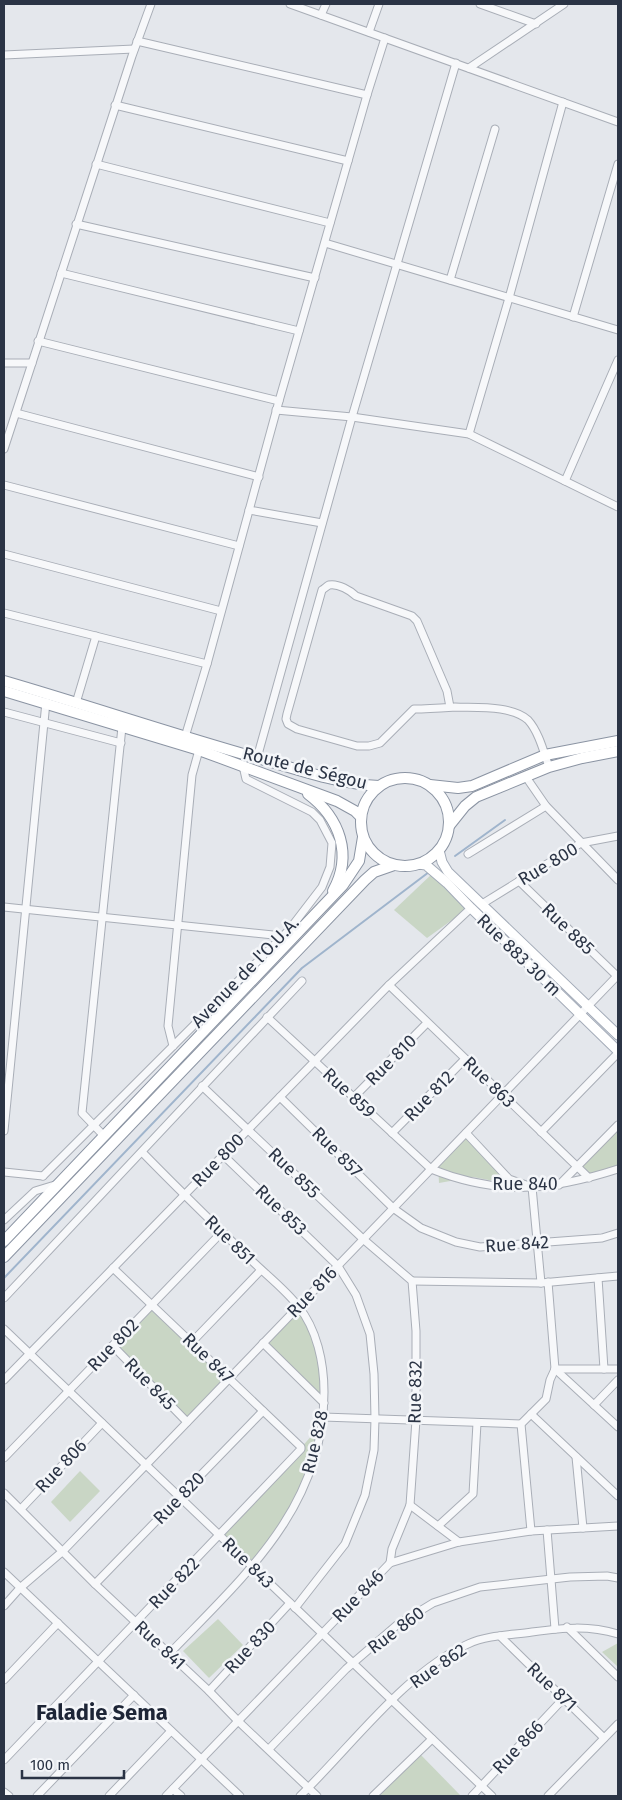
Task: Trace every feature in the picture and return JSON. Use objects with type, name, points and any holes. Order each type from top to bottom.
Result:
[{"type":"highway","name":"Route de Ségou","points":[[4,681],[257,758],[351,783],[379,786]]},
{"type":"highway","name":"Route de Ségou","points":[[4,691],[46,702],[199,750],[337,801],[355,811],[361,818]]},
{"type":"highway","points":[[430,785],[458,788],[472,786],[545,755],[618,741]]},
{"type":"highway","points":[[449,826],[465,806],[476,797],[549,767],[618,751]]},
{"type":"highway","points":[[361,818],[363,837],[367,844],[378,858],[394,865],[406,866],[426,861],[439,850],[446,839],[449,826],[445,803],[439,793],[430,785],[420,780],[399,778],[389,780],[379,786]]},
{"type":"highway","points":[[288,783],[320,803],[335,823],[342,851],[342,868],[338,881],[324,906]]},
{"type":"highway","name":"Route de Ségou","points":[[361,818],[367,800],[379,786]]},
{"type":"highway","name":"Avenue de l'O.U.A.","points":[[4,1241],[343,885],[356,867],[362,852],[363,837]]},
{"type":"highway","name":"Avenue de l'O.U.A.","points":[[4,1257],[365,880],[374,872],[394,865]]},
{"type":"main road","points":[[439,850],[442,862],[448,872],[618,1035]]},
{"type":"main road","name":"Rue 883 30 m","points":[[418,864],[426,865],[436,872],[618,1052]]},
{"type":"street","points":[[4,448],[115,105],[151,4]]},
{"type":"street","points":[[290,4],[618,122]]},
{"type":"street","points":[[321,15],[326,4]]},
{"type":"street","points":[[369,32],[379,4]]},
{"type":"street","points":[[480,4],[536,24]]},
{"type":"street","points":[[469,68],[564,4]]},
{"type":"street","points":[[185,737],[276,410],[367,95],[386,38]]},
{"type":"street","points":[[4,55],[135,45],[367,95]]},
{"type":"street","points":[[257,758],[352,417],[456,64]]},
{"type":"street","points":[[469,434],[563,102]]},
{"type":"street","points":[[115,105],[348,161]]},
{"type":"street","points":[[450,280],[495,129]]},
{"type":"street","points":[[96,164],[330,223]]},
{"type":"street","points":[[573,317],[618,164]]},
{"type":"street","points":[[76,224],[315,278]]},
{"type":"street","points":[[325,243],[618,330]]},
{"type":"street","points":[[60,273],[299,331]]},
{"type":"street","points":[[38,342],[279,400]]},
{"type":"street","points":[[565,481],[618,360]]},
{"type":"street","points":[[4,363],[32,363]]},
{"type":"street","points":[[276,410],[352,417],[469,434],[618,507]]},
{"type":"street","points":[[16,413],[258,477]]},
{"type":"street","points":[[4,485],[239,546]]},
{"type":"street","points":[[249,510],[322,523]]},
{"type":"street","points":[[4,554],[221,611]]},
{"type":"street","points":[[450,707],[447,691],[417,621],[412,616],[356,596],[352,592],[336,586],[329,585],[322,590],[286,714],[288,724],[298,729],[357,746],[369,746],[380,743],[414,709],[450,707],[505,710],[517,713],[528,720],[549,767]]},
{"type":"street","points":[[4,613],[206,664]]},
{"type":"street","points":[[76,703],[96,636]]},
{"type":"street","points":[[4,1131],[46,702]]},
{"type":"street","points":[[4,712],[120,743]]},
{"type":"street","points":[[104,1136],[82,1113],[122,727]]},
{"type":"street","points":[[173,1046],[168,1026],[192,775],[199,750]]},
{"type":"street","name":"Avenue de l'O.U.A.","points":[[44,1176],[289,930],[322,887],[330,867],[332,843],[320,820],[312,812],[246,779],[242,766]]},
{"type":"street","points":[[526,776],[546,806],[618,880]]},
{"type":"street","points":[[468,854],[546,806]]},
{"type":"street","name":"Rue 800","points":[[482,904],[581,842],[618,836]]},
{"type":"street","name":"Rue 885","points":[[519,880],[618,976]]},
{"type":"street","points":[[4,907],[283,936]]},
{"type":"street","name":"Rue 800","points":[[4,1380],[389,985],[471,908]]},
{"type":"street","points":[[283,948],[289,930]]},
{"type":"street","name":"Rue 816","points":[[4,1606],[20,1588],[63,1550],[146,1465],[618,976]]},
{"type":"street","points":[[4,1298],[302,981]]},
{"type":"street","name":"Rue 863","points":[[389,985],[589,1178]]},
{"type":"street","points":[[568,1003],[576,994]]},
{"type":"street","name":"Rue 859","points":[[267,1017],[431,1169]]},
{"type":"street","name":"Rue 810","points":[[354,1097],[427,1023]]},
{"type":"street","points":[[541,1132],[618,1052]]},
{"type":"street","name":"Rue 812","points":[[392,1133],[465,1059]]},
{"type":"street","name":"Rue 855","points":[[202,1086],[363,1239]]},
{"type":"street","name":"Rue 857","points":[[280,1097],[394,1208]]},
{"type":"street","points":[[559,1185],[618,1126]]},
{"type":"street","points":[[466,1133],[509,1179],[532,1187],[536,1242],[544,1283],[555,1369],[550,1380],[546,1399],[521,1424],[531,1531]]},
{"type":"street","name":"Rue 851","points":[[142,1152],[299,1306]]},
{"type":"street","name":"Rue 853","points":[[223,1155],[338,1266],[356,1295],[370,1334],[374,1374],[375,1419]]},
{"type":"street","name":"Rue 840","points":[[431,1169],[454,1178],[501,1188],[559,1185],[618,1169]]},
{"type":"street","points":[[4,1172],[44,1176],[42,1200]]},
{"type":"street","points":[[4,1220],[30,1194],[44,1187],[58,1184]]},
{"type":"street","name":"Rue 842","points":[[394,1208],[421,1228],[456,1242],[480,1247],[602,1238],[618,1233]]},
{"type":"street","name":"Rue 802","points":[[4,1458],[222,1232]]},
{"type":"street","points":[[363,1239],[412,1281],[544,1283],[618,1276]]},
{"type":"street","name":"Rue 847","points":[[113,1268],[302,1449]]},
{"type":"street","points":[[191,1343],[261,1270]]},
{"type":"street","points":[[598,1278],[604,1369]]},
{"type":"street","name":"Rue 832","points":[[390,1563],[392,1549],[410,1505],[416,1420],[416,1331],[412,1281]]},
{"type":"street","name":"Rue 828","points":[[168,1654],[253,1567],[280,1531],[296,1506],[315,1456],[323,1417],[324,1377],[316,1339],[299,1306]]},
{"type":"street","name":"Rue 843","points":[[4,1329],[492,1796]]},
{"type":"street","points":[[263,1344],[324,1403]]},
{"type":"street","name":"Rue 845","points":[[112,1346],[187,1422]]},
{"type":"street","points":[[555,1369],[618,1369]]},
{"type":"street","points":[[555,1369],[618,1427]]},
{"type":"street","points":[[594,1405],[618,1380]]},
{"type":"street","name":"Rue 820","points":[[94,1584],[263,1411]]},
{"type":"street","points":[[530,1414],[618,1496]]},
{"type":"street","points":[[323,1417],[521,1424]]},
{"type":"street","name":"Rue 830","points":[[209,1691],[293,1605],[345,1544],[365,1495],[374,1450],[375,1419]]},
{"type":"street","name":"Rue 806","points":[[21,1509],[102,1423]]},
{"type":"street","points":[[438,1526],[473,1494],[477,1423]]},
{"type":"street","name":"Rue 822","points":[[4,1760],[302,1449]]},
{"type":"street","points":[[576,1456],[583,1528]]},
{"type":"street","name":"Rue 841","points":[[4,1493],[63,1550],[94,1584],[318,1796]]},
{"type":"street","points":[[410,1505],[459,1542]]},
{"type":"street","name":"Rue 846","points":[[166,1796],[390,1563],[459,1542],[531,1531],[618,1526]]},
{"type":"street","points":[[547,1530],[555,1629]]},
{"type":"street","points":[[4,1572],[240,1796]]},
{"type":"street","name":"Rue 860","points":[[270,1749],[353,1664],[397,1624],[433,1603],[480,1587],[551,1578],[607,1576],[618,1578]]},
{"type":"street","points":[[4,1680],[58,1623]]},
{"type":"street","points":[[567,1627],[618,1677]]},
{"type":"street","name":"Rue 862","points":[[300,1796],[412,1681],[454,1651],[470,1643],[500,1636],[567,1627],[599,1628],[618,1634]]},
{"type":"street","name":"Rue 871","points":[[500,1636],[604,1738]]},
{"type":"street","points":[[37,1796],[134,1695]]},
{"type":"street","name":"Rue 866","points":[[472,1796],[564,1698]]},
{"type":"street","points":[[548,1796],[618,1724]]},
{"type":"street","points":[[109,1796],[172,1731]]},
{"type":"street","points":[[373,1796],[432,1739]]},
{"type":"street","points":[[174,1788],[182,1796]]},
{"type":"street","points":[[4,1792],[9,1796]]},
{"type":"green space","points":[[433,873],[466,910],[427,938],[394,910]]},
{"type":"green space","points":[[618,1130],[618,1166],[590,1177],[582,1166]]},
{"type":"green space","points":[[468,1136],[509,1179],[494,1181],[473,1177],[439,1183],[438,1163]]},
{"type":"green space","points":[[297,1307],[309,1328],[318,1352],[323,1409],[264,1342]]},
{"type":"green space","points":[[151,1310],[224,1378],[187,1419],[116,1346]]},
{"type":"green space","points":[[315,1432],[312,1458],[304,1483],[277,1535],[253,1567],[218,1531]]},
{"type":"green space","points":[[80,1471],[100,1491],[70,1522],[51,1502]]},
{"type":"green space","points":[[218,1619],[243,1645],[209,1678],[183,1651]]},
{"type":"green space","points":[[618,1643],[618,1667],[602,1652]]},
{"type":"green space","points":[[419,1753],[461,1796],[378,1796]]},
{"type":"waterway","points":[[455,856],[505,820]]},
{"type":"waterway","points":[[4,1278],[302,968],[429,872]]},
{"type":"district","name":"Faladie Sema","points":[[102,1712]]}]
